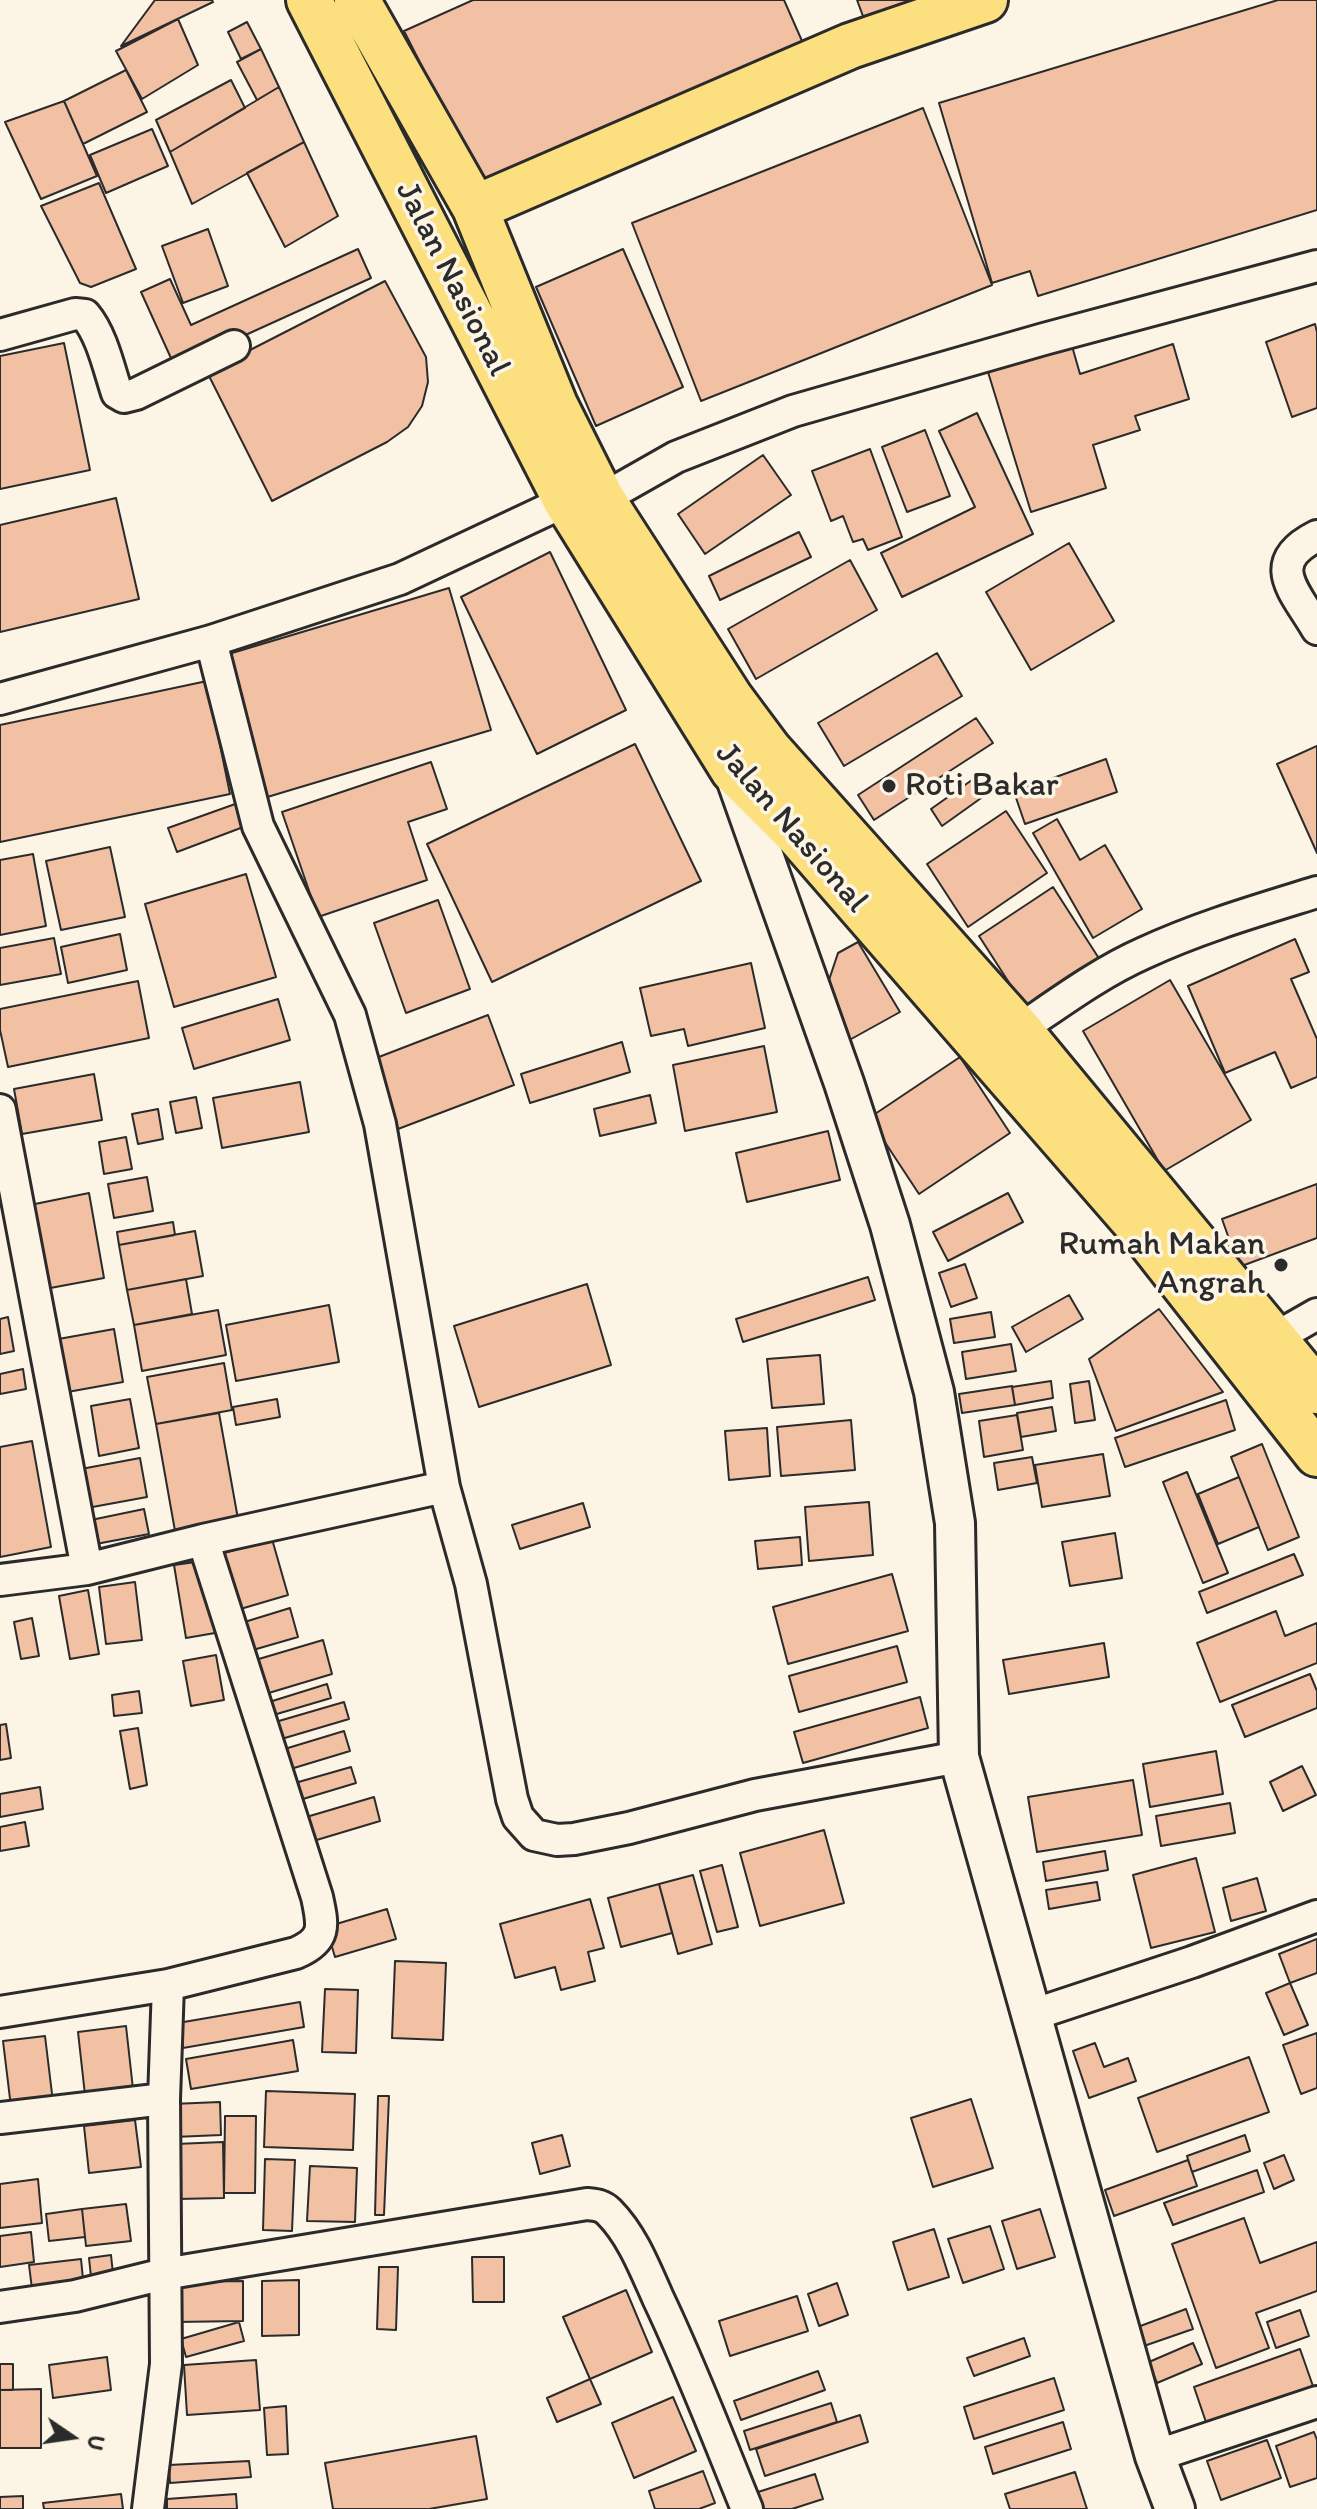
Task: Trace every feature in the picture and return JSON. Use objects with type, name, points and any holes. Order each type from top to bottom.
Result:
[{"type":"highway","name":"Jalan Nasional","points":[[309,0],[549,430],[584,500],[733,770],[799,836],[1134,1221],[1317,1454]]},
{"type":"highway","name":"Jalan Nasional","points":[[357,0],[475,208],[549,430]]},
{"type":"highway","points":[[475,208],[850,46],[985,0]]},
{"type":"highway","name":"Jalan Nasional","points":[[584,500],[769,750],[1019,1030],[1317,1391]]},
{"type":"street","points":[[0,699],[211,641],[400,579],[676,457],[793,411],[1044,339],[1317,266]]},
{"type":"street","points":[[0,335],[75,314],[85,315],[107,362],[117,393],[124,397],[234,346]]},
{"type":"street","points":[[1317,536],[1295,549],[1288,557],[1286,569],[1290,583],[1317,629]]},
{"type":"street","points":[[211,641],[258,826],[350,1015],[380,1124],[444,1487],[471,1584],[512,1799],[525,1828],[545,1839],[574,1839],[755,1795],[959,1757]]},
{"type":"street","points":[[733,770],[844,1083],[890,1225],[934,1392],[955,1523],[959,1757],[1155,2456],[1175,2509]]},
{"type":"street","points":[[1019,1030],[1084,986],[1142,953],[1220,922],[1317,892]]},
{"type":"street","points":[[0,1110],[87,1569]]},
{"type":"street","points":[[1275,1338],[1317,1314]]},
{"type":"street","points":[[0,1580],[87,1569],[444,1487]]},
{"type":"street","points":[[0,2012],[168,1985],[296,1953],[315,1943],[322,1926],[317,1897],[203,1540]]},
{"type":"street","points":[[1032,2015],[1192,1962],[1317,1916]]},
{"type":"street","points":[[148,2509],[166,2364],[164,2099],[168,1985]]},
{"type":"street","points":[[0,2118],[164,2099]]},
{"type":"street","points":[[0,2307],[75,2296],[164,2274],[587,2204],[599,2205],[623,2228],[641,2261],[678,2340],[747,2509]]},
{"type":"street","points":[[1155,2456],[1317,2402]]},
{"type":"building","points":[[155,0],[212,0],[213,2],[121,46]]},
{"type":"building","points":[[473,0],[784,0],[806,50],[486,193],[404,31]]},
{"type":"building","points":[[857,0],[952,0],[867,27]]},
{"type":"building","points":[[1278,0],[1317,0],[1317,210],[1038,296],[1030,271],[992,283],[939,103]]},
{"type":"building","points":[[178,19],[198,65],[142,99],[116,51]]},
{"type":"building","points":[[247,22],[261,49],[241,59],[228,32]]},
{"type":"building","points":[[261,49],[279,87],[257,100],[237,62]]},
{"type":"building","points":[[126,70],[147,112],[83,144],[64,101]]},
{"type":"building","points":[[231,80],[245,108],[170,152],[156,120]]},
{"type":"building","points":[[279,87],[304,142],[192,204],[170,152]]},
{"type":"building","points":[[64,101],[97,176],[41,199],[5,122]]},
{"type":"building","points":[[923,108],[992,285],[701,401],[632,223]]},
{"type":"building","points":[[152,129],[168,166],[106,193],[90,155]]},
{"type":"building","points":[[304,142],[338,216],[285,247],[247,173]]},
{"type":"building","points":[[99,183],[136,269],[91,287],[80,283],[41,206]]},
{"type":"building","points":[[208,229],[228,286],[183,303],[162,246]]},
{"type":"building","points":[[358,249],[371,278],[175,367],[141,292],[170,279],[191,325]]},
{"type":"building","points":[[623,249],[683,387],[596,426],[536,287]]},
{"type":"building","points":[[385,281],[426,357],[428,382],[422,406],[408,427],[387,442],[272,501],[207,372]]},
{"type":"building","points":[[1315,324],[1317,408],[1292,417],[1266,342]]},
{"type":"building","points":[[64,343],[90,470],[0,489],[0,356]]},
{"type":"building","points":[[1173,344],[1189,399],[1135,416],[1140,430],[1093,445],[1106,488],[1031,512],[988,372],[1072,346],[1080,374]]},
{"type":"building","points":[[977,413],[1033,534],[902,597],[881,553],[975,507],[939,431]]},
{"type":"building","points":[[925,430],[950,496],[907,512],[882,447]]},
{"type":"building","points":[[870,449],[902,537],[868,550],[863,539],[853,542],[843,516],[831,521],[812,471]]},
{"type":"building","points":[[763,455],[791,495],[705,554],[678,514]]},
{"type":"building","points":[[116,498],[139,599],[0,632],[0,525]]},
{"type":"building","points":[[799,532],[811,557],[720,600],[709,576]]},
{"type":"building","points":[[1069,543],[1114,621],[1031,670],[986,592]]},
{"type":"building","points":[[550,552],[626,710],[537,754],[461,597]]},
{"type":"building","points":[[850,560],[877,610],[756,679],[728,629]]},
{"type":"building","points":[[449,588],[491,730],[264,798],[222,656]]},
{"type":"building","points":[[937,653],[962,696],[844,766],[818,723]]},
{"type":"building","points":[[207,681],[230,794],[0,842],[0,725]]},
{"type":"building","points":[[976,718],[993,743],[874,820],[858,795]]},
{"type":"building","points":[[635,744],[701,881],[492,982],[427,844]]},
{"type":"building","points":[[1317,746],[1317,853],[1277,764]]},
{"type":"building","points":[[1106,759],[1117,792],[1025,824],[1014,792]]},
{"type":"building","points":[[431,762],[447,809],[408,822],[427,880],[318,917],[282,812]]},
{"type":"building","points":[[979,775],[991,791],[942,826],[931,809]]},
{"type":"building","points":[[238,803],[246,826],[177,852],[168,828]]},
{"type":"building","points":[[1006,811],[1047,873],[968,927],[927,864]]},
{"type":"building","points":[[1057,819],[1080,860],[1105,845],[1142,909],[1093,938],[1033,833]]},
{"type":"building","points":[[110,847],[125,917],[61,930],[46,861]]},
{"type":"building","points":[[33,854],[46,926],[0,935],[0,860]]},
{"type":"building","points":[[246,874],[276,977],[174,1007],[145,904]]},
{"type":"building","points":[[1053,887],[1100,960],[1026,1009],[979,936]]},
{"type":"building","points":[[438,900],[470,989],[406,1013],[374,923]]},
{"type":"building","points":[[120,934],[127,970],[68,983],[61,947]]},
{"type":"building","points":[[54,938],[61,974],[0,985],[0,948]]},
{"type":"building","points":[[1295,939],[1309,972],[1291,979],[1317,1039],[1317,1077],[1291,1088],[1275,1052],[1225,1073],[1188,986]]},
{"type":"building","points":[[858,942],[900,1012],[844,1043],[827,986],[838,953]]},
{"type":"building","points":[[751,963],[765,1028],[688,1046],[684,1029],[651,1036],[640,988]]},
{"type":"building","points":[[1170,980],[1251,1120],[1164,1171],[1083,1031]]},
{"type":"building","points":[[138,981],[149,1038],[8,1067],[0,1030],[0,1009]]},
{"type":"building","points":[[278,999],[290,1040],[194,1069],[182,1028]]},
{"type":"building","points":[[488,1015],[514,1085],[398,1129],[371,1060]]},
{"type":"building","points":[[622,1042],[630,1072],[530,1103],[521,1074]]},
{"type":"building","points":[[764,1046],[777,1112],[685,1131],[673,1065]]},
{"type":"building","points":[[960,1057],[1010,1133],[919,1194],[869,1118]]},
{"type":"building","points":[[94,1074],[102,1120],[22,1134],[14,1089]]},
{"type":"building","points":[[300,1082],[309,1132],[222,1148],[213,1098]]},
{"type":"building","points":[[650,1095],[656,1123],[600,1136],[594,1109]]},
{"type":"building","points":[[196,1097],[202,1128],[176,1133],[170,1102]]},
{"type":"building","points":[[158,1109],[163,1139],[138,1144],[132,1114]]},
{"type":"building","points":[[828,1131],[840,1180],[747,1202],[736,1153]]},
{"type":"building","points":[[126,1137],[132,1169],[104,1174],[99,1142]]},
{"type":"building","points":[[147,1177],[153,1211],[114,1218],[108,1184]]},
{"type":"building","points":[[1317,1184],[1317,1238],[1239,1267],[1222,1219]]},
{"type":"building","points":[[89,1193],[104,1278],[45,1289],[30,1205]]},
{"type":"building","points":[[1008,1193],[1023,1222],[948,1261],[933,1232]]},
{"type":"building","points":[[173,1222],[175,1235],[119,1245],[117,1232]]},
{"type":"building","points":[[195,1231],[203,1276],[127,1290],[119,1245]]},
{"type":"building","points":[[965,1264],[977,1298],[951,1307],[939,1273]]},
{"type":"building","points":[[868,1277],[875,1300],[743,1342],[736,1319]]},
{"type":"building","points":[[186,1279],[192,1314],[134,1325],[127,1290]]},
{"type":"building","points":[[587,1284],[611,1365],[479,1407],[454,1326]]},
{"type":"building","points":[[1069,1295],[1083,1319],[1026,1352],[1012,1327]]},
{"type":"building","points":[[329,1305],[339,1362],[236,1381],[226,1325]]},
{"type":"building","points":[[1159,1309],[1223,1392],[1116,1431],[1089,1359]]},
{"type":"building","points":[[218,1310],[226,1355],[142,1371],[134,1325]]},
{"type":"building","points":[[991,1312],[995,1337],[954,1343],[950,1319]]},
{"type":"building","points":[[8,1317],[14,1351],[0,1354],[0,1319]]},
{"type":"building","points":[[114,1329],[123,1382],[62,1393],[53,1340]]},
{"type":"building","points":[[1011,1344],[1016,1371],[966,1379],[962,1352]]},
{"type":"building","points":[[820,1355],[824,1404],[772,1408],[767,1359]]},
{"type":"building","points":[[224,1363],[232,1410],[156,1424],[147,1377]]},
{"type":"building","points":[[23,1369],[26,1389],[0,1394],[0,1374]]},
{"type":"building","points":[[1051,1381],[1053,1398],[1015,1405],[1012,1387]]},
{"type":"building","points":[[1089,1381],[1095,1420],[1075,1423],[1070,1384]]},
{"type":"building","points":[[1012,1386],[1015,1405],[962,1413],[959,1394]]},
{"type":"building","points":[[130,1399],[139,1448],[99,1456],[91,1406]]},
{"type":"building","points":[[277,1399],[280,1417],[236,1425],[233,1407]]},
{"type":"building","points":[[1226,1400],[1235,1430],[1125,1467],[1115,1438]]},
{"type":"building","points":[[1052,1407],[1056,1431],[1021,1437],[1017,1413]]},
{"type":"building","points":[[219,1413],[238,1519],[175,1531],[156,1424]]},
{"type":"building","points":[[1017,1415],[1023,1450],[984,1457],[979,1421]]},
{"type":"building","points":[[851,1420],[855,1470],[781,1476],[777,1427]]},
{"type":"building","points":[[767,1428],[770,1476],[729,1480],[725,1431]]},
{"type":"building","points":[[32,1441],[51,1547],[0,1557],[0,1447]]},
{"type":"building","points":[[1262,1444],[1299,1537],[1268,1550],[1231,1457]]},
{"type":"building","points":[[1103,1454],[1110,1496],[1042,1507],[1035,1465]]},
{"type":"building","points":[[1032,1457],[1037,1483],[998,1490],[994,1463]]},
{"type":"building","points":[[140,1458],[147,1497],[87,1508],[81,1469]]},
{"type":"building","points":[[1187,1472],[1228,1573],[1203,1583],[1163,1482]]},
{"type":"building","points":[[1239,1477],[1259,1527],[1218,1544],[1198,1494]]},
{"type":"building","points":[[869,1502],[873,1555],[809,1561],[805,1507]]},
{"type":"building","points":[[583,1503],[590,1527],[520,1549],[512,1525]]},
{"type":"building","points":[[144,1509],[149,1534],[96,1544],[91,1520]]},
{"type":"building","points":[[1115,1533],[1122,1578],[1070,1586],[1062,1542]]},
{"type":"building","points":[[800,1537],[802,1565],[758,1569],[755,1541]]},
{"type":"building","points":[[272,1539],[288,1595],[237,1610],[221,1554]]},
{"type":"building","points":[[1294,1554],[1303,1575],[1207,1613],[1199,1592]]},
{"type":"building","points":[[203,1561],[215,1633],[186,1638],[174,1565]]},
{"type":"building","points":[[892,1574],[908,1631],[788,1664],[773,1607]]},
{"type":"building","points":[[135,1582],[142,1640],[106,1644],[99,1587]]},
{"type":"building","points":[[88,1590],[99,1654],[70,1659],[59,1596]]},
{"type":"building","points":[[290,1608],[298,1637],[246,1652],[238,1624]]},
{"type":"building","points":[[1276,1611],[1285,1636],[1317,1623],[1317,1663],[1220,1702],[1197,1643]]},
{"type":"building","points":[[32,1618],[39,1656],[21,1659],[14,1622]]},
{"type":"building","points":[[323,1640],[332,1674],[262,1695],[252,1661]]},
{"type":"building","points":[[1104,1643],[1109,1677],[1009,1694],[1003,1660]]},
{"type":"building","points":[[897,1646],[907,1682],[799,1712],[789,1676]]},
{"type":"building","points":[[216,1655],[224,1700],[191,1706],[183,1661]]},
{"type":"building","points":[[1310,1674],[1317,1691],[1317,1708],[1245,1737],[1232,1705]]},
{"type":"building","points":[[327,1684],[331,1698],[270,1716],[266,1703]]},
{"type":"building","points":[[139,1691],[142,1713],[114,1716],[112,1695]]},
{"type":"building","points":[[920,1697],[928,1728],[803,1763],[794,1732]]},
{"type":"building","points":[[344,1702],[349,1719],[278,1740],[272,1723]]},
{"type":"building","points":[[6,1724],[11,1758],[0,1760],[0,1725]]},
{"type":"building","points":[[138,1728],[147,1785],[130,1789],[120,1731]]},
{"type":"building","points":[[344,1731],[350,1751],[284,1771],[278,1751]]},
{"type":"building","points":[[1216,1751],[1223,1794],[1150,1807],[1143,1764]]},
{"type":"building","points":[[1302,1766],[1316,1795],[1283,1811],[1270,1782]]},
{"type":"building","points":[[351,1767],[356,1783],[293,1802],[288,1785]]},
{"type":"building","points":[[1133,1780],[1142,1835],[1037,1852],[1028,1797]]},
{"type":"building","points":[[40,1787],[43,1809],[0,1817],[0,1794]]},
{"type":"building","points":[[374,1797],[380,1821],[310,1842],[303,1818]]},
{"type":"building","points":[[1230,1803],[1235,1833],[1161,1846],[1156,1816]]},
{"type":"building","points":[[25,1822],[29,1846],[0,1851],[0,1827]]},
{"type":"building","points":[[824,1830],[844,1903],[760,1926],[740,1853]]},
{"type":"building","points":[[1105,1851],[1108,1870],[1046,1881],[1043,1862]]},
{"type":"building","points":[[1196,1858],[1215,1932],[1151,1948],[1133,1875]]},
{"type":"building","points":[[722,1865],[738,1927],[717,1932],[700,1871]]},
{"type":"building","points":[[693,1875],[712,1944],[678,1954],[659,1884]]},
{"type":"building","points":[[1257,1878],[1266,1911],[1231,1921],[1223,1888]]},
{"type":"building","points":[[1097,1882],[1100,1900],[1049,1909],[1046,1890]]},
{"type":"building","points":[[659,1884],[672,1933],[621,1947],[608,1898]]},
{"type":"building","points":[[590,1899],[604,1948],[588,1952],[595,1981],[561,1990],[555,1967],[515,1978],[500,1924]]},
{"type":"building","points":[[387,1909],[396,1939],[335,1957],[326,1927]]},
{"type":"building","points":[[1317,1939],[1317,1973],[1290,1983],[1279,1954]]},
{"type":"building","points":[[395,1961],[446,1963],[443,2040],[392,2038]]},
{"type":"building","points":[[1290,1983],[1308,2025],[1284,2035],[1266,1993]]},
{"type":"building","points":[[325,1989],[358,1990],[356,2053],[322,2052]]},
{"type":"building","points":[[300,2002],[304,2027],[183,2048],[178,2023]]},
{"type":"building","points":[[126,2026],[134,2098],[86,2104],[78,2032]]},
{"type":"building","points":[[1317,2033],[1317,2088],[1301,2094],[1283,2045]]},
{"type":"building","points":[[45,2036],[53,2102],[11,2107],[3,2041]]},
{"type":"building","points":[[293,2040],[298,2071],[191,2089],[186,2059]]},
{"type":"building","points":[[1095,2043],[1104,2067],[1128,2058],[1136,2081],[1089,2098],[1073,2051]]},
{"type":"building","points":[[1249,2057],[1269,2112],[1157,2152],[1138,2098]]},
{"type":"building","points":[[266,2091],[355,2094],[353,2150],[264,2147]]},
{"type":"building","points":[[378,2096],[389,2096],[384,2215],[375,2215]]},
{"type":"building","points":[[971,2099],[993,2168],[933,2187],[911,2118]]},
{"type":"building","points":[[220,2102],[221,2135],[174,2137],[172,2104]]},
{"type":"building","points":[[225,2116],[256,2116],[255,2193],[224,2193]]},
{"type":"building","points":[[135,2120],[141,2167],[89,2173],[84,2126]]},
{"type":"building","points":[[562,2135],[570,2166],[540,2174],[532,2143]]},
{"type":"building","points":[[1245,2135],[1250,2151],[1192,2172],[1187,2156]]},
{"type":"building","points":[[223,2142],[224,2198],[178,2199],[176,2144]]},
{"type":"building","points":[[1284,2155],[1294,2180],[1274,2189],[1264,2163]]},
{"type":"building","points":[[265,2159],[295,2160],[292,2231],[263,2230]]},
{"type":"building","points":[[1188,2160],[1197,2186],[1114,2216],[1105,2190]]},
{"type":"building","points":[[310,2166],[357,2168],[355,2222],[307,2221]]},
{"type":"building","points":[[1257,2170],[1264,2192],[1173,2225],[1164,2203]]},
{"type":"building","points":[[38,2179],[42,2223],[0,2228],[0,2184]]},
{"type":"building","points":[[126,2204],[131,2241],[86,2246],[82,2209]]},
{"type":"building","points":[[82,2209],[85,2237],[49,2241],[46,2214]]},
{"type":"building","points":[[1040,2209],[1055,2257],[1017,2269],[1002,2221]]},
{"type":"building","points":[[1244,2218],[1260,2263],[1317,2242],[1317,2291],[1256,2313],[1269,2348],[1216,2368],[1172,2244]]},
{"type":"building","points":[[990,2226],[1004,2269],[963,2283],[948,2239]]},
{"type":"building","points":[[934,2229],[949,2277],[908,2290],[893,2242]]},
{"type":"building","points":[[31,2232],[34,2262],[0,2267],[0,2236]]},
{"type":"building","points":[[111,2255],[114,2283],[92,2286],[89,2258]]},
{"type":"building","points":[[472,2257],[504,2257],[504,2302],[473,2302]]},
{"type":"building","points":[[81,2259],[85,2299],[34,2305],[29,2265]]},
{"type":"building","points":[[379,2267],[398,2267],[396,2330],[377,2329]]},
{"type":"building","points":[[299,2280],[299,2335],[262,2336],[262,2281]]},
{"type":"building","points":[[243,2281],[243,2321],[175,2322],[174,2282]]},
{"type":"building","points":[[837,2283],[848,2315],[819,2326],[808,2294]]},
{"type":"building","points":[[626,2290],[652,2352],[590,2379],[563,2317]]},
{"type":"building","points":[[797,2296],[808,2331],[730,2356],[719,2321]]},
{"type":"building","points":[[1186,2309],[1193,2329],[1141,2347],[1135,2328]]},
{"type":"building","points":[[1300,2310],[1309,2336],[1276,2348],[1267,2322]]},
{"type":"building","points":[[239,2322],[244,2341],[186,2357],[181,2339]]},
{"type":"building","points":[[1024,2338],[1030,2356],[974,2376],[967,2358]]},
{"type":"building","points":[[1193,2343],[1202,2364],[1157,2383],[1149,2362]]},
{"type":"building","points":[[1300,2349],[1314,2389],[1208,2428],[1194,2387]]},
{"type":"building","points":[[107,2357],[111,2390],[53,2398],[49,2365]]},
{"type":"building","points":[[256,2360],[260,2410],[187,2415],[184,2365]]},
{"type":"building","points":[[0,2364],[13,2364],[13,2390],[0,2390]]},
{"type":"building","points":[[818,2371],[825,2390],[741,2420],[734,2401]]},
{"type":"building","points":[[1054,2378],[1064,2410],[974,2439],[964,2407]]},
{"type":"building","points":[[590,2379],[601,2404],[557,2422],[547,2398]]},
{"type":"building","points":[[41,2389],[41,2448],[0,2448],[0,2390]]},
{"type":"building","points":[[673,2397],[696,2451],[634,2478],[612,2423]]},
{"type":"building","points":[[831,2403],[837,2422],[750,2450],[744,2431]]},
{"type":"building","points":[[286,2406],[288,2454],[267,2455],[264,2408]]},
{"type":"building","points":[[860,2415],[868,2442],[765,2476],[756,2449]]},
{"type":"building","points":[[1063,2422],[1071,2449],[993,2474],[985,2447]]},
{"type":"building","points":[[1314,2432],[1317,2440],[1317,2478],[1290,2487],[1276,2446]]},
{"type":"building","points":[[476,2436],[487,2499],[429,2509],[333,2509],[325,2463]]},
{"type":"building","points":[[1267,2440],[1281,2478],[1221,2500],[1207,2461]]},
{"type":"building","points":[[249,2461],[251,2477],[170,2483],[169,2465]]},
{"type":"building","points":[[703,2471],[715,2503],[699,2509],[655,2509],[649,2491]]},
{"type":"building","points":[[1075,2472],[1087,2509],[1010,2509],[1005,2494]]},
{"type":"building","points":[[815,2474],[823,2499],[792,2509],[763,2509],[758,2492]]},
{"type":"building","points":[[121,2494],[123,2509],[44,2509],[43,2503]]},
{"type":"building","points":[[236,2494],[237,2509],[167,2509],[167,2499]]},
{"type":"building","points":[[23,2496],[23,2509],[0,2509],[0,2497]]},
{"type":"place","name":"Roti Bakar","points":[[889,786]]},
{"type":"place","name":"Rumah Makan Angrah","points":[[1281,1265]]}]
